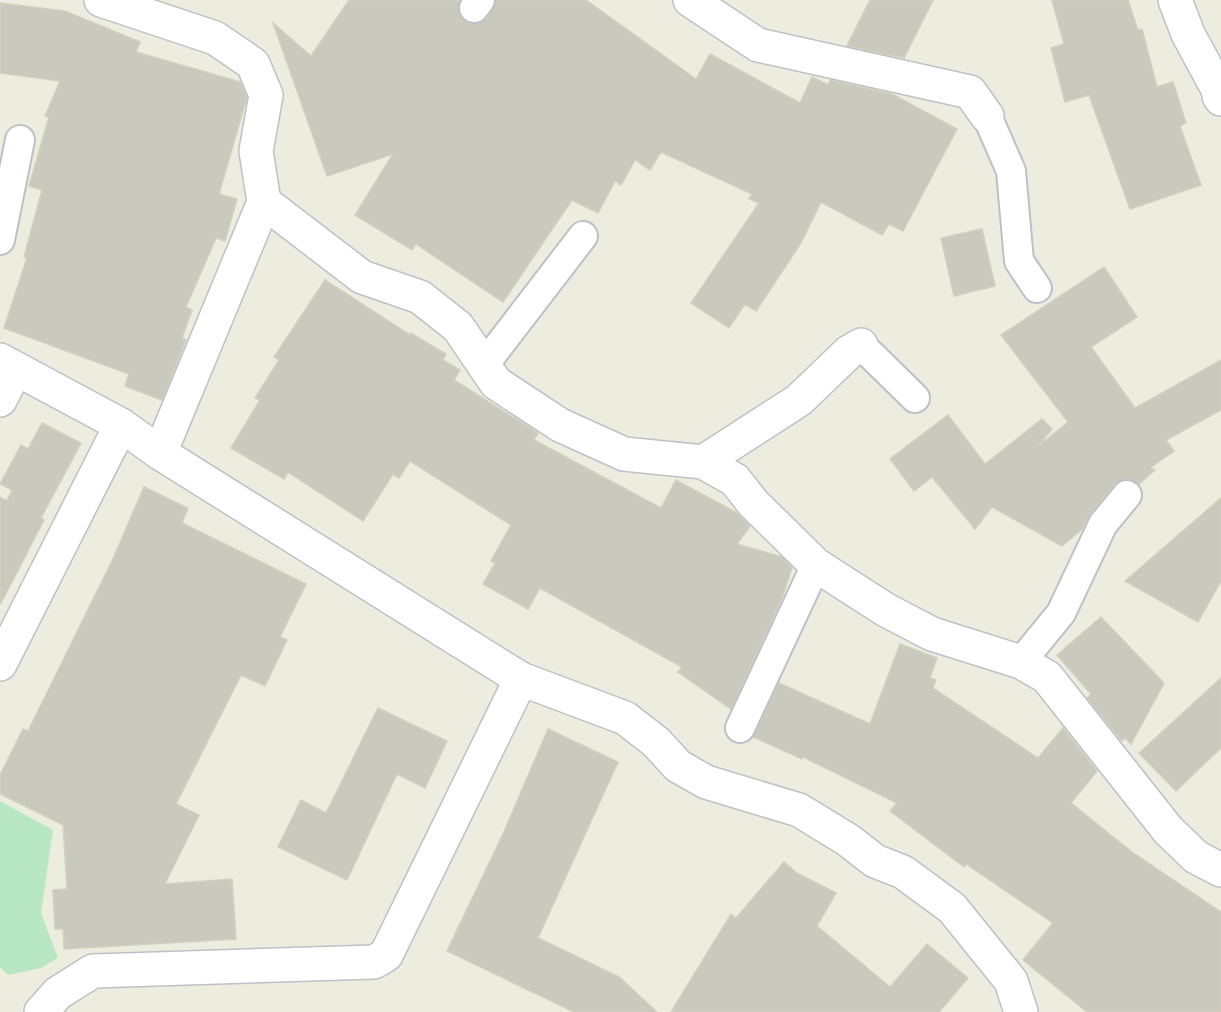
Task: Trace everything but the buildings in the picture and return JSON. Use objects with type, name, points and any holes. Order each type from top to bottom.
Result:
[{"type":"street","points":[[101,0],[215,38],[253,64],[266,95],[256,151],[264,202],[160,453]]},
{"type":"street","points":[[690,0],[758,45],[970,92],[987,116]]},
{"type":"street","points":[[1175,0],[1188,34],[1220,97]]},
{"type":"street","points":[[264,202],[362,277],[420,297],[458,327],[496,384],[561,425],[624,454],[703,462],[735,480],[753,503],[816,565],[886,610],[932,634],[1021,662],[1047,677],[1168,830],[1196,857],[1221,870]]},
{"type":"street","points":[[703,462],[800,400],[849,352],[861,345]]},
{"type":"street","points":[[0,400],[8,365],[121,425],[160,453],[521,679],[625,718],[656,742],[678,766],[706,782],[799,810],[848,840],[875,861],[903,872],[952,908],[1011,981],[1021,1012]]},
{"type":"street","points":[[0,664],[121,425]]},
{"type":"street","points":[[41,1012],[58,993],[93,971],[374,962],[386,955],[521,679]]},
{"type":"lane","points":[[987,116],[1011,171],[1019,261],[1037,288]]},
{"type":"lane","points":[[0,240],[20,140]]},
{"type":"lane","points":[[484,365],[583,236]]},
{"type":"lane","points":[[861,345],[915,398]]},
{"type":"lane","points":[[1021,662],[1061,613],[1103,524],[1127,495]]},
{"type":"lane","points":[[740,728],[816,565]]},
{"type":"green space","points":[[0,801],[53,830],[41,913],[58,958],[41,968],[8,975],[0,967]]}]
